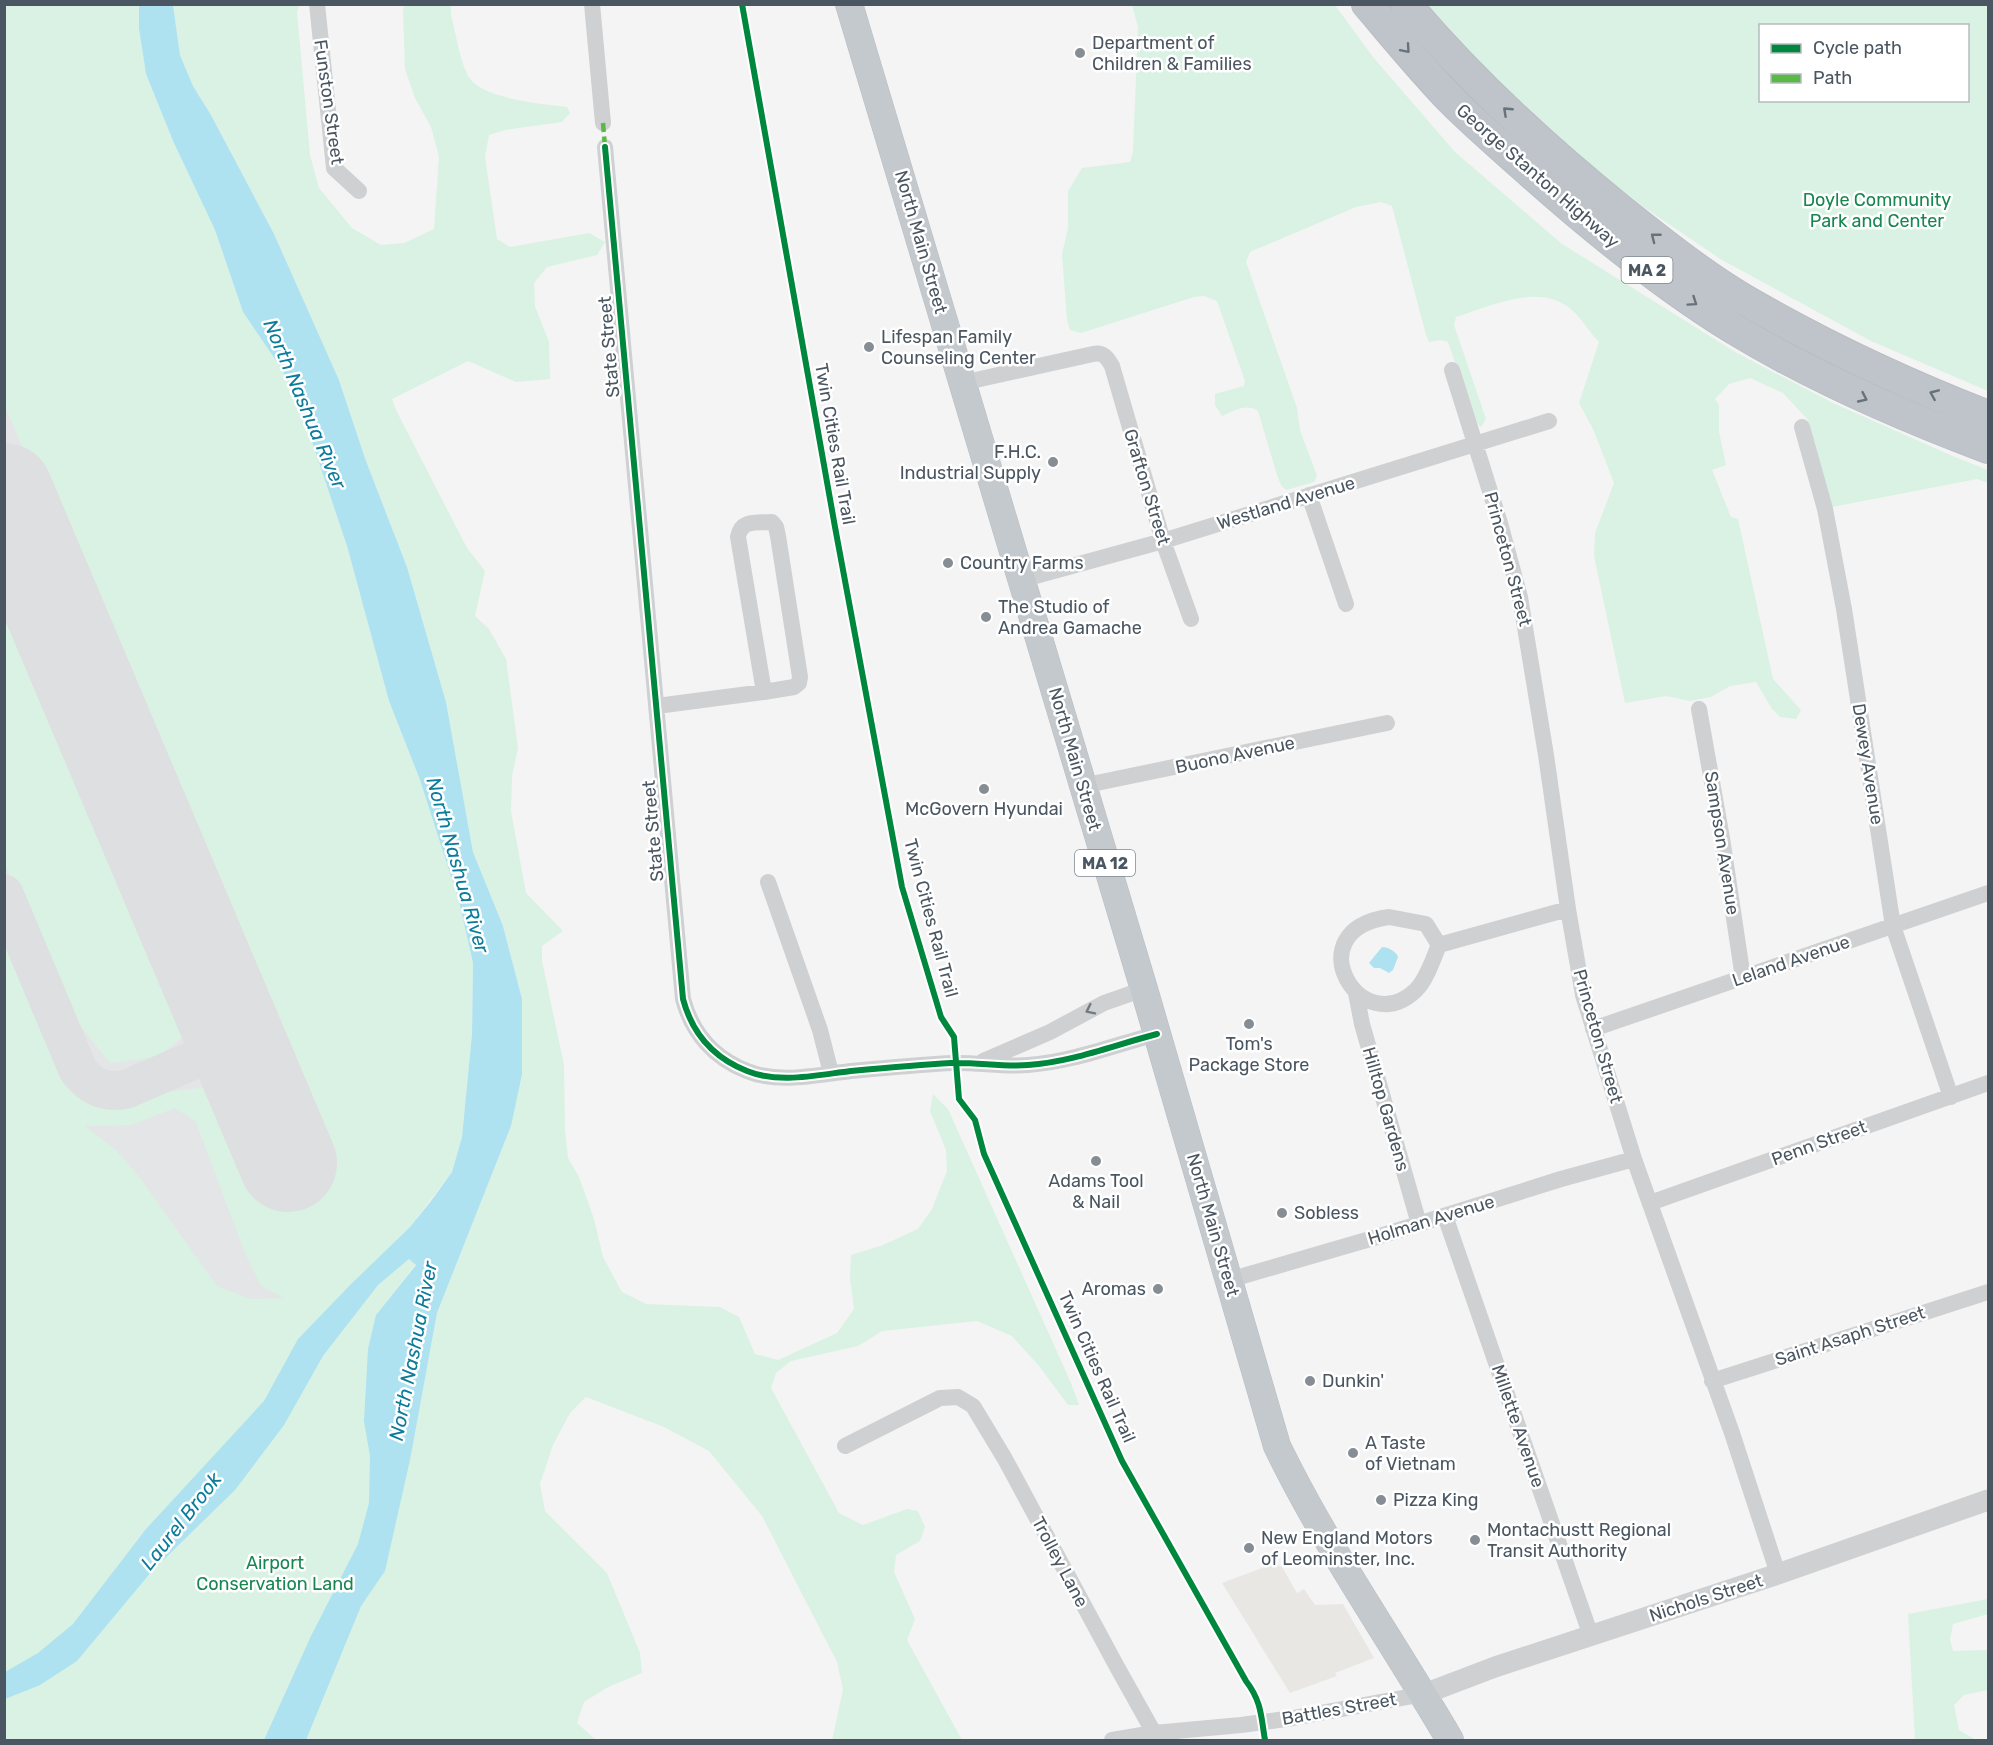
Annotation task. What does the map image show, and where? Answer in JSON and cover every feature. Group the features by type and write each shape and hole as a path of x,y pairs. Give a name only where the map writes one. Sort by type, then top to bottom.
{"highway":[{"name":"North Main Street","path":"849,4 1144,989 1278,1446 1297,1486 1330,1544 1377,1623 1424,1694"},
{"name":"George Stanton Highway","path":"1367,4 1451,100 1591,225 1652,273 1734,329 1806,369 1880,406 1989,448"},
{"name":"George Stanton Highway","path":"1406,4 1486,91 1552,154 1698,270 1742,298 1832,348 1891,376 1989,416"},
{"name":"MA 12","path":"1424,1694 1450,1740"}],"street":[{"name":"Funston Street","path":"317,4 334,168 359,191"},
{"path":"592,4 603,123"},
{"name":"State Street","path":"605,147 683,999 688,1017 699,1035 715,1052 747,1071 766,1076 794,1077 926,1065 978,1063 1028,1065 1157,1034"},
{"name":"Grafton Street","path":"962,383 1093,354 1104,355 1112,366 1162,541 1191,620"},
{"name":"Princeton Street","path":"1452,370 1500,523 1524,617 1583,995 1634,1160 1732,1433 1778,1574"},
{"name":"Westland Avenue","path":"1021,580 1162,541 1475,446 1549,421"},
{"name":"Dewey Avenue","path":"1802,427 1825,509 1844,609 1893,926 1950,1097"},
{"path":"1310,495 1346,604"},
{"path":"657,706 764,692 794,687 799,683 800,677 778,536 772,522 746,523 739,529 738,537 764,692"},
{"name":"Sampson Avenue","path":"1699,709 1722,838 1743,978"},
{"name":"Buono Avenue","path":"1082,786 1387,723"},
{"path":"768,882 820,1030 831,1073"},
{"name":"Leland Avenue","path":"1593,1029 1989,893"},
{"path":"1439,945 1568,909"},
{"path":"1389,917 1426,924 1439,945 1418,988 1408,997 1395,1002 1382,1003 1369,1000 1356,993 1347,983 1342,970 1345,943 1353,931 1364,923 1389,917"},
{"path":"978,1063 1019,1046 1104,1003 1144,989"},
{"name":"Hilltop Gardens","path":"1356,993 1362,1024 1419,1224"},
{"name":"Penn Street","path":"1650,1203 1989,1083"},
{"name":"Holman Avenue","path":"1229,1280 1561,1179 1634,1160"},
{"name":"Millette Avenue","path":"1445,1216 1591,1636"},
{"name":"Saint Asaph Street","path":"1712,1381 1989,1292"},
{"name":"Trolley Lane","path":"845,1446 940,1398 958,1397 973,1406 1005,1459 1154,1732"},
{"name":"Nichols Street","path":"1424,1694 1495,1667 1778,1574 1989,1500"},
{"name":"Battles Street","path":"1112,1740 1154,1732 1283,1720 1424,1694"}],"shaded area":[{"path":"5,5 380,848 281,1356 191,1291 5,1003"},
{"path":"1275,1563 1282,1567 1297,1593 1304,1589 1315,1605 1343,1604 1374,1658 1335,1673 1337,1676 1290,1693 1222,1583"}],"green space":[{"name":"Airport Conservation Land","path":"4,5 139,5 139,29 146,74 173,141 215,230 243,312 281,368 301,409 347,546 389,701 420,780 459,900 473,963 472,1034 462,1137 452,1172 410,1227 298,1339 301,1394 323,1356 378,1284 409,1259 416,1264 376,1315 408,1468 437,1313 511,1126 522,999 503,926 473,852 446,702 407,567 366,461 339,380 274,234 211,115 193,86 180,55 173,5 300,5 297,12 310,155 319,188 352,228 381,245 404,243 434,229 439,157 431,127 415,98 405,69 403,8 406,5 451,5 451,15 464,67 473,82 484,89 512,99 567,107 570,113 562,122 505,130 489,135 485,157 497,239 510,247 589,233 605,242 597,255 547,267 534,283 535,306 549,342 550,379 516,382 468,361 392,399 467,548 485,571 475,616 489,629 506,659 518,748 512,776 511,811 526,893 563,931 542,946 542,961 564,1065 568,1158 579,1177 594,1219 603,1257 622,1292 646,1304 720,1307 739,1317 755,1354 778,1360 837,1333 854,1309 850,1279 851,1255 883,1245 918,1229 932,1209 947,1171 946,1150 930,1111 933,1094 948,1109 1079,1405 1068,1405 1039,1366 1012,1336 977,1321 882,1331 858,1346 791,1361 776,1373 771,1388 839,1513 863,1525 907,1509 918,1511 925,1527 920,1541 896,1555 894,1572 915,1619 907,1640 962,1740 832,1740 843,1690 837,1662 762,1516 709,1451 664,1427 586,1397 570,1413 553,1445 540,1484 545,1511 607,1573 640,1653 642,1673 608,1687 584,1702 577,1723 596,1740 5,1740 5,926 68,1078 83,1095 116,1104 172,1091 220,1086 260,1178 320,1150 5,406","holes":["175,1108 196,1122 245,1253 261,1286 284,1298 250,1299 217,1286 140,1178 116,1150 85,1126 131,1125"]},
{"path":"1132,5 1335,5 1373,57 1455,152 1562,244 1737,353 1833,403 1988,470 1988,483 1977,479 1832,507 1808,420 1783,393 1750,378 1729,384 1715,399 1719,405 1719,432 1726,465 1712,470 1731,517 1738,519 1773,679 1801,710 1796,719 1780,717 1772,709 1756,682 1730,686 1711,697 1690,701 1666,696 1625,703 1594,556 1595,533 1614,483 1593,429 1579,403 1599,342 1575,313 1562,303 1548,298 1517,298 1456,317 1454,325 1486,419 1481,427 1474,420 1448,342 1440,340 1429,342 1426,335 1392,206 1381,202 1356,207 1250,252 1246,262 1297,408 1300,430 1317,476 1314,482 1286,490 1277,475 1258,411 1244,408 1222,416 1215,405 1215,394 1244,386 1245,381 1217,301 1204,296 1194,297 1081,333 1070,330 1067,320 1062,254 1068,228 1068,191 1082,168 1130,162 1133,152 1138,27"},
{"name":"Doyle Community Park and Center","path":"1427,5 1988,5 1988,391 1871,341 1722,260 1642,206 1590,166 1520,104"},
{"path":"5,577 195,1027 158,1057 110,1063 78,1023 5,864"},
{"path":"1988,1599 1988,1614 1953,1624 1950,1640 1953,1651 1988,1650 1988,1690 1964,1695 1954,1705 1959,1730 1976,1740 1915,1740 1908,1614"}],"water":[{"path":"139,5 173,5 180,55 193,86 211,115 274,234 339,380 366,461 407,567 446,702 473,852 503,926 522,999 522,1074 511,1126 437,1313 410,1460 385,1571 361,1606 306,1740 264,1740 311,1636 358,1544 369,1503 370,1456 364,1421 368,1349 376,1315 416,1265 409,1259 378,1285 323,1356 284,1425 235,1490 152,1571 77,1661 40,1685 5,1699 5,1672 38,1653 73,1624 146,1529 264,1401 298,1339 410,1227 452,1172 462,1137 472,1034 473,963 459,901 420,780 389,701 347,546 301,409 281,368 243,312 215,230 173,141 146,74 139,29"},
{"path":"1382,947 1392,950 1398,957 1393,970 1389,973 1380,968 1374,968 1369,963"}],"taxiway":[{"path":"4,894 78,1070 93,1085 112,1091 127,1089 237,1041"}],"runway":[{"path":"4,492 288,1163"}],"marked path":[{"path":"603,123 605,147"}],"cycle path":[{"name":"Twin Cities Rail Trail","path":"742,4 902,887 941,1017 954,1037 959,1099 975,1120 984,1154 1122,1461 1255,1696 1265,1740"},
{"path":"605,147 683,999 692,1023 706,1043 735,1066 759,1075 785,1078 951,1063 1019,1065 1044,1063 1077,1057 1157,1034"}],"place":[{"name":"Department of Children & Families","path":"1080,53"},
{"name":"Lifespan Family Counseling Center","path":"869,347"},
{"name":"F.H.C. Industrial Supply","path":"1053,462"},
{"name":"Country Farms","path":"948,563"},
{"name":"The Studio of Andrea Gamache","path":"986,617"},
{"name":"McGovern Hyundai","path":"984,789"},
{"name":"Tom's Package Store","path":"1249,1024"},
{"name":"Adams Tool & Nail","path":"1096,1161"},
{"name":"Sobless","path":"1282,1213"},
{"name":"Aromas","path":"1158,1289"},
{"name":"Dunkin'","path":"1310,1381"},
{"name":"A Taste of Vietnam","path":"1353,1453"},
{"name":"Pizza King","path":"1381,1500"},
{"name":"Montachustt Regional Transit Authority","path":"1475,1540"},
{"name":"New England Motors of Leominster, Inc.","path":"1249,1548"}],"water label":[{"name":"North Nashua River","path":"305,404"},
{"name":"North Nashua River","path":"458,865"},
{"name":"North Nashua River","path":"413,1351"},
{"name":"Laurel Brook","path":"181,1521"}]}
